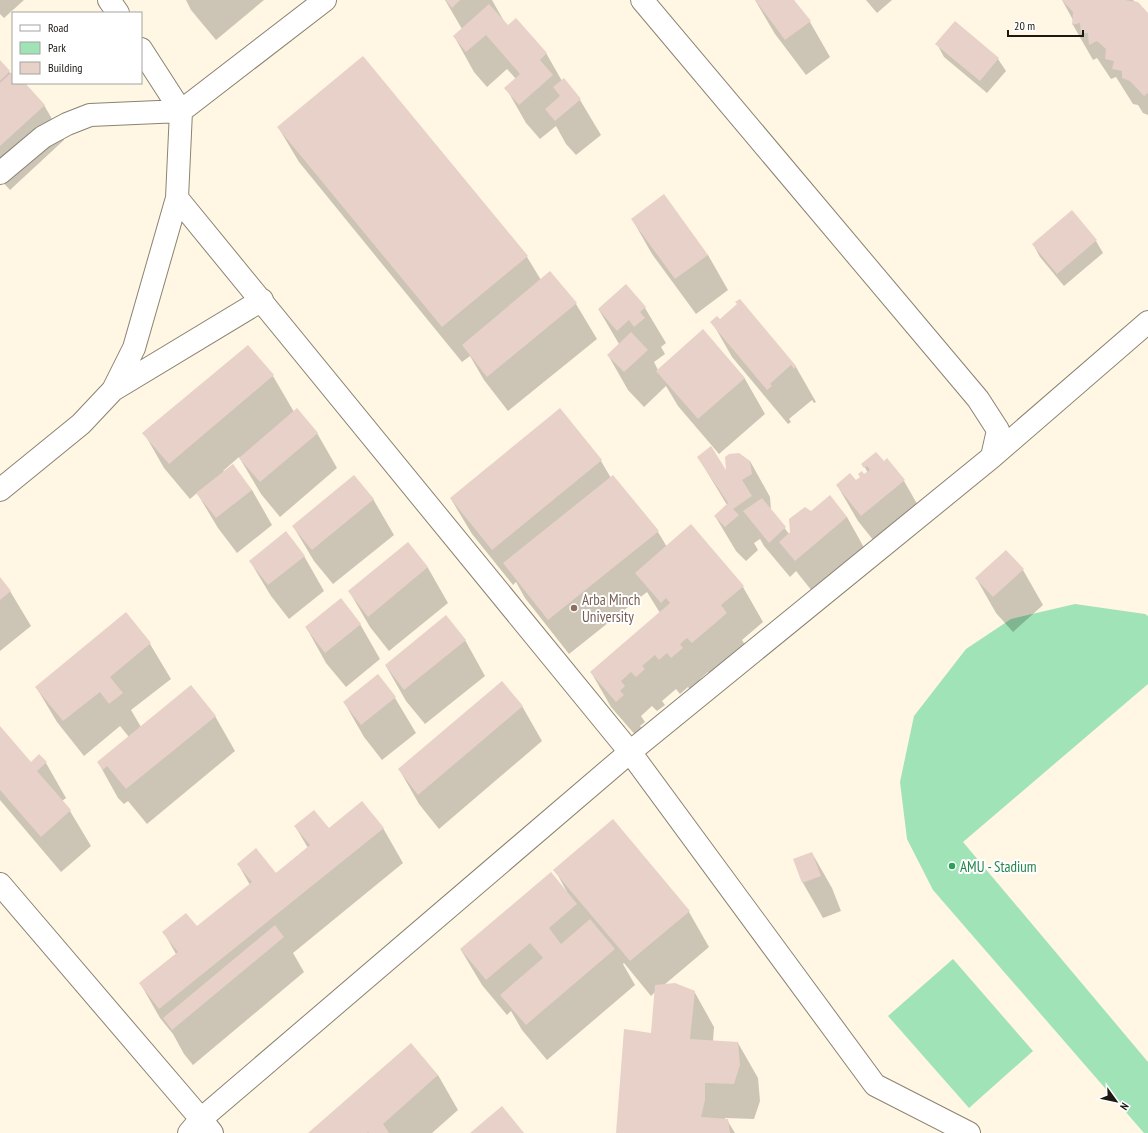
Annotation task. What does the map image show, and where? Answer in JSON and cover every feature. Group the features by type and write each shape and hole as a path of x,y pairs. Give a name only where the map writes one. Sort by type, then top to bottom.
{"lane":[{"path":"109,0 117,12"},
{"path":"0,173 44,136 67,124 90,115 181,112 325,0"},
{"path":"642,0 978,399 998,430 992,457"},
{"path":"113,390 134,348 177,198 181,112 142,52"},
{"path":"177,198 262,300 630,752 875,1084 969,1133"},
{"path":"0,490 81,424 113,390 262,300"},
{"path":"0,884 201,1128 630,752 992,457 1148,322"}],"green space":[{"name":"AMU - Stadium","path":"1075,604 1145,614 1148,616 1148,684 963,842 1148,1062 1148,1133 1144,1133 933,890 907,839 900,782 914,716 966,649 1011,619"},
{"path":"953,959 1033,1051 969,1108 888,1016"}],"building":[{"path":"445,0 460,0 452,8"},
{"path":"755,0 794,0 811,21 785,40"},
{"path":"1062,0 1125,0 1138,2 1148,13 1148,93 1144,96 1130,81 1122,78 1122,71 1112,69 1114,61 1105,59 1106,49 1097,41 1089,45 1088,33 1081,33 1080,23 1072,25 1073,12"},
{"path":"489,4 508,25 516,18 547,53 540,60 553,75 519,105 504,88 520,74 486,35 466,52 453,36"},
{"path":"955,21 999,58 980,81 935,44"},
{"path":"363,56 528,256 442,327 277,127"},
{"path":"0,60 10,71 0,81"},
{"path":"12,72 12,84 26,84 45,105 0,146 0,83"},
{"path":"564,78 581,99 555,121 545,109 560,96 553,87"},
{"path":"664,194 708,255 675,279 631,219"},
{"path":"1072,210 1097,240 1057,274 1032,244"},
{"path":"550,271 577,303 487,377 462,345"},
{"path":"626,284 646,307 640,312 645,318 634,327 629,320 617,331 598,309"},
{"path":"740,299 796,366 794,369 791,365 770,384 772,386 767,390 710,322 717,316 720,319 737,304 735,302"},
{"path":"703,329 745,378 698,419 656,371"},
{"path":"631,332 648,350 624,372 607,355"},
{"path":"248,345 274,375 169,464 142,433"},
{"path":"297,408 318,433 260,482 239,458"},
{"path":"560,408 602,460 492,550 450,498"},
{"path":"711,446 726,470 725,457 729,454 739,453 750,461 752,474 742,480 752,496 733,509 739,515 725,527 714,516 728,503 697,457"},
{"path":"876,452 884,461 887,458 905,480 861,516 836,485 850,473 856,480 860,477 858,474 862,471 864,474 870,470 867,466 864,468 861,464"},
{"path":"233,464 252,490 216,518 196,493"},
{"path":"354,475 374,499 312,550 292,526"},
{"path":"613,475 659,531 548,620 503,563"},
{"path":"830,495 847,517 795,561 779,542 790,532 789,519 805,507 811,511"},
{"path":"762,498 786,527 769,543 743,511"},
{"path":"691,524 744,586 721,605 727,613 692,643 687,638 680,644 683,648 671,658 667,653 659,660 655,655 642,666 645,669 636,677 631,672 621,681 625,686 620,691 624,695 616,702 590,672 670,603 666,598 661,603 635,573"},
{"path":"286,531 305,556 268,585 249,561"},
{"path":"408,542 428,567 368,617 348,591"},
{"path":"1006,550 1024,569 993,597 975,578"},
{"path":"0,577 11,591 0,600"},
{"path":"341,598 361,624 325,653 305,627"},
{"path":"126,612 151,643 110,677 123,693 109,704 100,692 63,721 35,687"},
{"path":"446,615 466,640 404,690 385,665"},
{"path":"378,674 396,697 361,725 343,702"},
{"path":"502,681 523,706 418,795 398,769"},
{"path":"191,685 216,716 126,789 107,766 103,770 97,762"},
{"path":"0,726 31,762 39,754 47,762 37,771 71,810 41,837 0,790"},
{"path":"362,801 384,828 159,1009 139,983 178,952 162,932 186,913 197,926 252,882 237,864 256,848 276,873 310,845 294,826 314,810 329,828"},
{"path":"613,819 690,911 630,961 553,870"},
{"path":"812,852 821,876 802,883 793,859"},
{"path":"551,872 577,904 549,928 561,944 590,919 615,949 526,1025 500,995 543,958 530,943 486,980 460,949"},
{"path":"275,925 284,937 172,1030 163,1018"},
{"path":"675,983 695,991 690,1039 738,1042 740,1065 734,1084 705,1083 705,1100 701,1117 728,1119 730,1133 616,1133 624,1029 651,1033 655,985"},
{"path":"411,1043 438,1075 383,1124 389,1133 308,1133"},
{"path":"502,1106 524,1133 470,1133"}],"place":[{"name":"Arba Minch University","path":"574,608"},
{"name":"AMU - Stadium","path":"952,866"}]}
